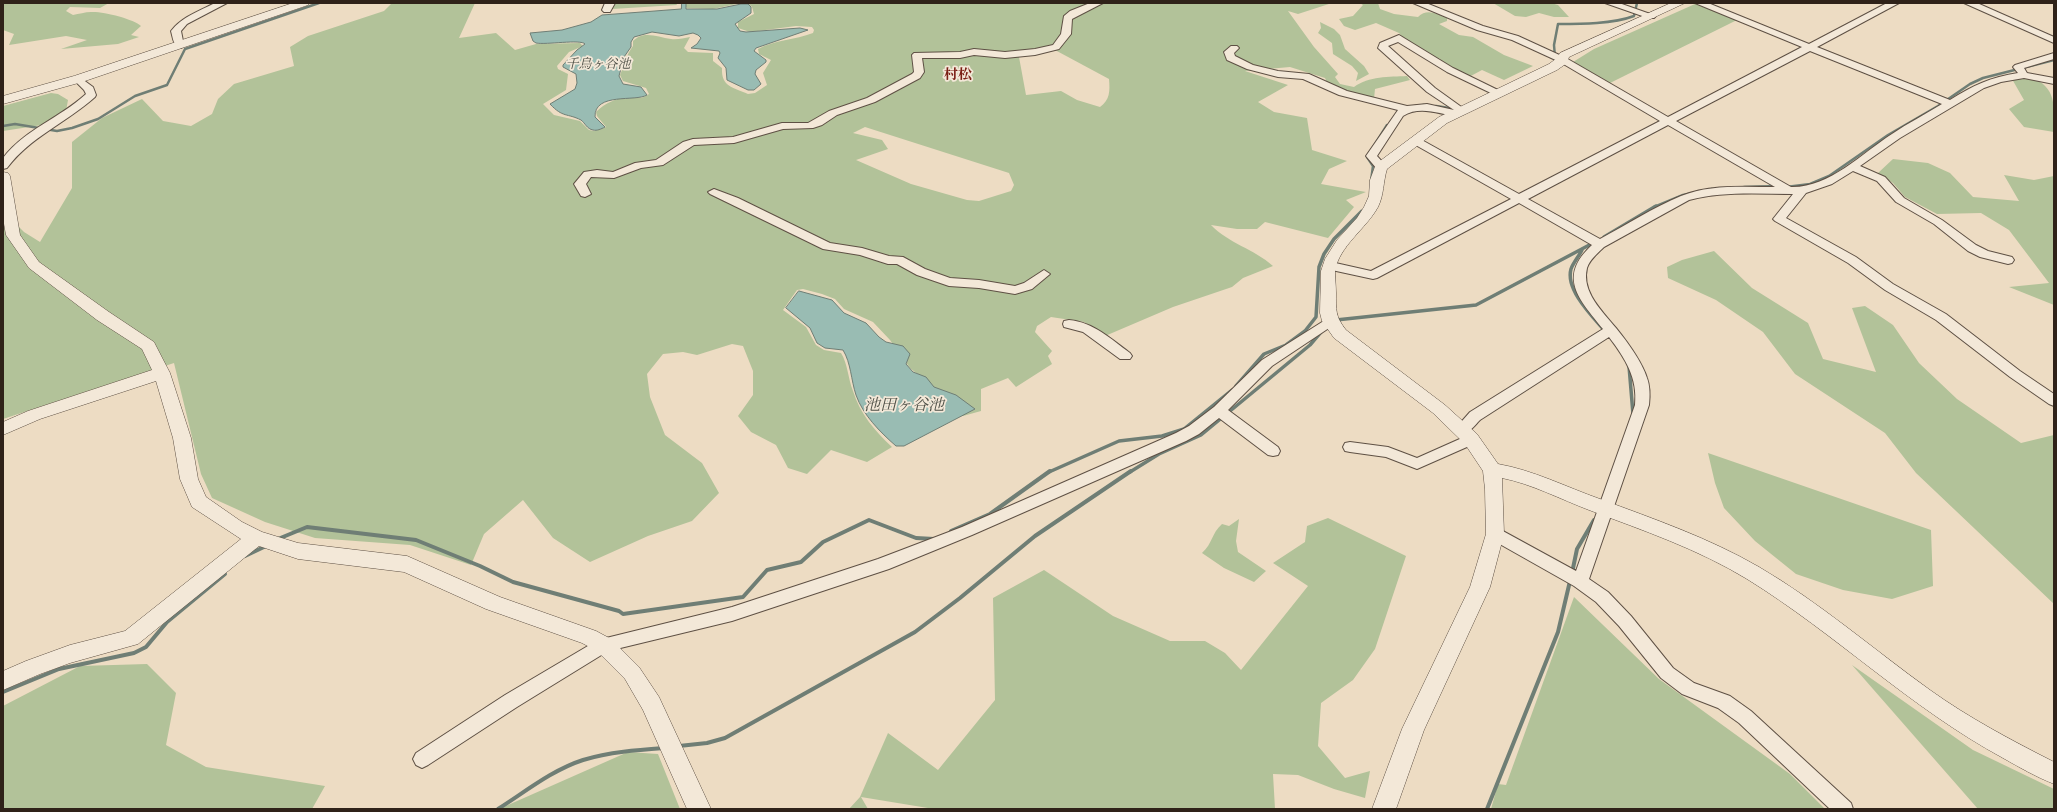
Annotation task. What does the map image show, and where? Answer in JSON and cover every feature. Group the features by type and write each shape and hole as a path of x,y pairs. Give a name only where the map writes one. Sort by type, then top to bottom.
{"street":[{"path":"181,45 178,42 176,31 184,22 222,3"},
{"path":"3,100 78,79 304,3"},
{"path":"584,194 580,184 588,174 597,173 614,175 639,165 659,163 687,144 693,142 734,140 782,126 801,127 815,124 833,113 870,100 916,76 919,72 917,55 960,55 974,52 1005,55 1035,52 1056,47 1066,34 1067,18 1073,13 1098,3"},
{"path":"1418,3 1480,28 1515,38 1563,60 1788,191"},
{"path":"1610,3 1651,16"},
{"path":"1384,809 1413,729 1480,587 1496,534 1492,470 1466,434 1439,409 1346,339 1330,321 1327,296 1328,270 1331,266 1332,259 1344,240 1362,221 1371,207 1376,196 1377,180 1381,167 1431,128 1459,112 1540,74 1563,60 1564,55 1680,3"},
{"path":"1700,3 1951,104"},
{"path":"1331,266 1373,275 1894,3"},
{"path":"1969,3 2054,40"},
{"path":"1459,112 1431,90 1383,48 1383,45 1399,38 1450,70 1499,93"},
{"path":"1234,48 1229,52 1230,58 1250,67 1278,74 1305,76 1343,93 1405,109 1422,106 1459,112"},
{"path":"2024,75 2018,68 2054,56"},
{"path":"1580,581 1607,509 1642,405 1643,395 1641,378 1627,354 1582,294 1579,282 1579,272 1583,260 1600,244 1685,198 1703,193 1735,190 1802,191 1828,182 1896,136 1980,86 2010,76 2024,75 2050,80 2054,91"},
{"path":"3,166 12,152 24,142 76,108 91,95 89,89 78,79"},
{"path":"1381,167 1371,156 1399,114 1405,109"},
{"path":"1416,141 1600,244"},
{"path":"1852,167 1881,179 1900,200 1938,222 1972,248 1984,254 2008,260"},
{"path":"3,176 13,235 34,265 103,316 148,346 158,362 182,438 189,479 198,502 235,527 256,538 298,550 407,564 494,603 589,637 604,645 632,673 651,704 699,809"},
{"path":"1802,191 1779,219 1852,260 1889,287 1941,317 2015,374 2054,401"},
{"path":"714,192 734,200 827,246 862,252 888,260 899,260 920,272 949,282 979,284 1015,290 1028,286 1044,274"},
{"path":"422,759 511,701 604,645 732,614 884,564 968,531 1181,437 1194,430 1219,412 1267,363 1330,321"},
{"path":"1069,324 1079,325 1088,329 1125,356"},
{"path":"1350,447 1388,452 1417,464 1466,434 1475,416 1610,330"},
{"path":"3,428 34,415 161,374"},
{"path":"1219,412 1273,450"},
{"path":"1492,470 1505,472 1683,538 1752,573 1787,596 1924,698 1976,732 2054,773"},
{"path":"1496,534 1580,581 1602,597 1625,621 1667,673 1688,689 1724,702 1745,717 1844,809"},
{"path":"3,681 33,667 70,654 131,638 157,619 256,538"}],"green space":[{"path":"3,3 109,3 100,8 70,7 66,11 73,15 86,12 96,12 125,18 141,26 131,35 139,37 118,44 61,49 87,40 66,36 9,45 14,34 3,30"},
{"path":"392,3 475,3 459,38 496,33 515,50 536,44 580,43 583,46 569,52 557,66 558,69 568,74 566,90 543,104 554,115 580,121 589,130 594,131 606,127 597,116 596,112 603,106 621,98 640,98 649,94 646,88 623,81 620,75 627,56 633,46 633,41 642,36 651,35 673,39 690,37 684,48 688,52 713,53 713,61 722,68 722,74 729,86 748,94 755,93 767,85 763,73 771,60 759,54 758,49 764,46 813,33 814,30 812,27 796,26 750,32 738,28 738,22 754,14 752,7 747,3 1332,3 1298,14 1288,11 1314,47 1338,74 1335,77 1340,84 1354,87 1360,83 1373,79 1407,76 1410,80 1375,89 1374,99 1328,85 1325,78 1290,67 1245,71 1288,85 1258,102 1274,112 1307,118 1312,150 1347,161 1329,169 1321,184 1366,192 1346,200 1354,207 1328,238 1265,222 1257,229 1237,229 1211,225 1225,237 1258,255 1273,266 1243,278 1232,287 1173,307 1105,336 1084,322 1051,317 1037,326 1035,332 1052,351 1048,356 1052,364 1016,387 1008,378 981,389 981,411 963,416 950,396 933,387 910,368 890,340 873,322 844,309 835,299 803,289 797,290 783,310 806,327 816,345 824,350 841,353 845,362 851,386 864,415 892,447 867,462 831,450 807,474 788,468 776,445 751,432 738,416 753,395 753,371 743,346 732,344 697,355 683,352 663,354 647,374 650,397 665,435 702,463 719,493 692,521 648,536 590,562 553,538 523,500 484,534 471,565 410,545 315,538 265,522 212,498 201,474 174,363 3,419 3,211 24,232 40,242 72,188 72,142 102,118 142,99 163,121 191,126 212,114 218,99 234,84 294,66 290,47 308,36 384,11","holes":["1055,50 1109,79 1109,95 1100,107 1077,100 1061,91 1026,95 1019,57","865,127 1009,173 1014,185 1011,191 979,201 967,200 911,184 856,160 888,149 882,140 853,133"]},
{"path":"612,3 676,3 677,5 612,9 610,8"},
{"path":"682,3 741,3 713,9 687,8"},
{"path":"1360,3 1378,3 1380,9 1394,14 1418,17 1421,14 1428,12 1440,15 1447,18 1447,21 1439,24 1459,35 1473,37 1504,55 1533,66 1504,80 1482,70 1467,78 1445,66 1439,58 1439,63 1405,41 1399,33 1376,23 1355,30 1344,26 1339,19 1353,16 1363,5"},
{"path":"1493,3 1551,3 1558,5 1569,17 1554,17 1539,13 1526,17 1515,16"},
{"path":"1695,4 1737,20 1610,83 1573,62 1594,49"},
{"path":"1320,22 1334,29 1340,35 1345,49 1364,66 1369,74 1356,81 1358,73 1352,66 1333,54 1332,43 1318,33 1321,28"},
{"path":"2031,77 2046,86 2050,92 2054,106 2054,132 2024,127 2009,109 2024,100 2012,79"},
{"path":"51,93 58,94 68,100 66,111 42,125 3,131 3,106"},
{"path":"1893,159 1928,163 1950,173 1973,197 2019,201 2004,175 2034,180 2054,176 2054,305 2009,287 2049,283 2009,230 1981,213 1937,214 1905,197 1893,183 1878,173"},
{"path":"1714,251 1752,288 1808,323 1823,359 1876,372 1852,308 1865,306 1893,325 1919,363 1957,399 2021,443 2054,435 2054,604 1916,473 1885,433 1795,374 1763,332 1716,300 1668,278 1667,267 1682,260"},
{"path":"1708,453 1931,530 1933,586 1892,599 1843,590 1796,574 1755,541 1724,508 1715,483"},
{"path":"1328,518 1406,556 1375,649 1353,680 1321,703 1318,746 1345,778 1370,771 1365,798 1334,789 1298,775 1273,774 1275,809 934,809 861,797 868,809 849,809 860,797 888,733 938,770 995,700 993,598 1044,570 1113,616 1170,641 1205,641 1225,653 1241,670 1308,586 1273,563 1305,542 1307,526"},
{"path":"1239,519 1236,541 1238,552 1266,571 1254,582 1224,568 1202,553 1222,524 1229,526"},
{"path":"1574,597 1659,679 1790,774 1825,809 1491,809 1498,784 1506,785"},
{"path":"147,664 176,693 166,745 206,767 325,786 312,809 3,809 3,706 80,666"},
{"path":"1852,665 1973,750 2054,789 2054,809 1978,809"},
{"path":"628,752 658,754 680,809 499,809"}],"water":[{"name":"千鳥ヶ谷池","path":"682,3 686,3 686,9 717,9 748,4 751,7 751,13 735,24 740,31 746,32 800,28 808,30 756,48 754,51 766,60 766,62 756,70 755,74 761,84 754,90 748,90 727,80 726,68 718,58 720,53 719,51 691,48 697,44 701,38 698,35 693,33 679,36 652,32 634,37 631,42 631,47 624,57 619,76 623,84 641,87 647,95 642,97 616,99 601,104 596,109 595,117 605,127 598,130 591,129 581,120 558,111 550,104 575,89 577,83 576,74 563,67 563,65 585,44 577,42 536,43 533,41 530,33 562,30 591,22 602,15 681,9"},
{"name":"池田ヶ谷池","path":"799,291 832,300 844,313 866,323 886,342 903,346 910,354 906,364 913,372 926,377 934,387 956,395 975,409 904,446 896,446 878,429 859,402 848,360 843,350 825,348 817,343 810,328 786,308"}],"waterway":[{"path":"3,126 15,124 57,131 72,128 98,119 135,96 167,85 185,49 319,3"},
{"path":"1555,57 1554,45 1558,24 1597,23 1626,19 1634,16 1637,3"},
{"path":"1786,187 1810,184 1829,176 1888,135 1938,106 1970,84 1983,78 2054,60"},
{"path":"1407,107 1424,105"},
{"path":"1436,106 1456,109"},
{"path":"1371,181 1373,166 1367,157 1387,125"},
{"path":"1744,187 1778,186"},
{"path":"1655,207 1683,195 1712,189"},
{"path":"1604,237 1655,207"},
{"path":"1236,386 1264,354 1286,345 1305,331 1316,317 1319,267 1324,254 1334,239 1362,211"},
{"path":"1336,320 1476,305 1595,242"},
{"path":"1582,250 1571,269 1570,277 1572,286 1581,303 1605,331"},
{"path":"1130,472 1159,454 1201,435 1310,345 1321,332"},
{"path":"1629,366 1633,414"},
{"path":"1049,472 1119,441 1162,436 1184,429 1232,390"},
{"path":"951,531 990,514 1050,471"},
{"path":"679,746 707,743 725,738 915,632 960,598 1035,536 1131,471"},
{"path":"278,539 307,527 416,540 480,566 513,582 619,611 623,614 743,597 767,570 801,562 823,542 869,520 916,538 934,539"},
{"path":"1572,573 1577,549 1594,520"},
{"path":"245,556 266,546"},
{"path":"3,692 59,669 134,653 146,647 167,622 225,574"},
{"path":"1487,809 1558,632 1570,581"},
{"path":"498,809 550,775 572,764 593,757 614,753 665,748"}],"district":[{"name":"村松","path":"958,76"}]}
